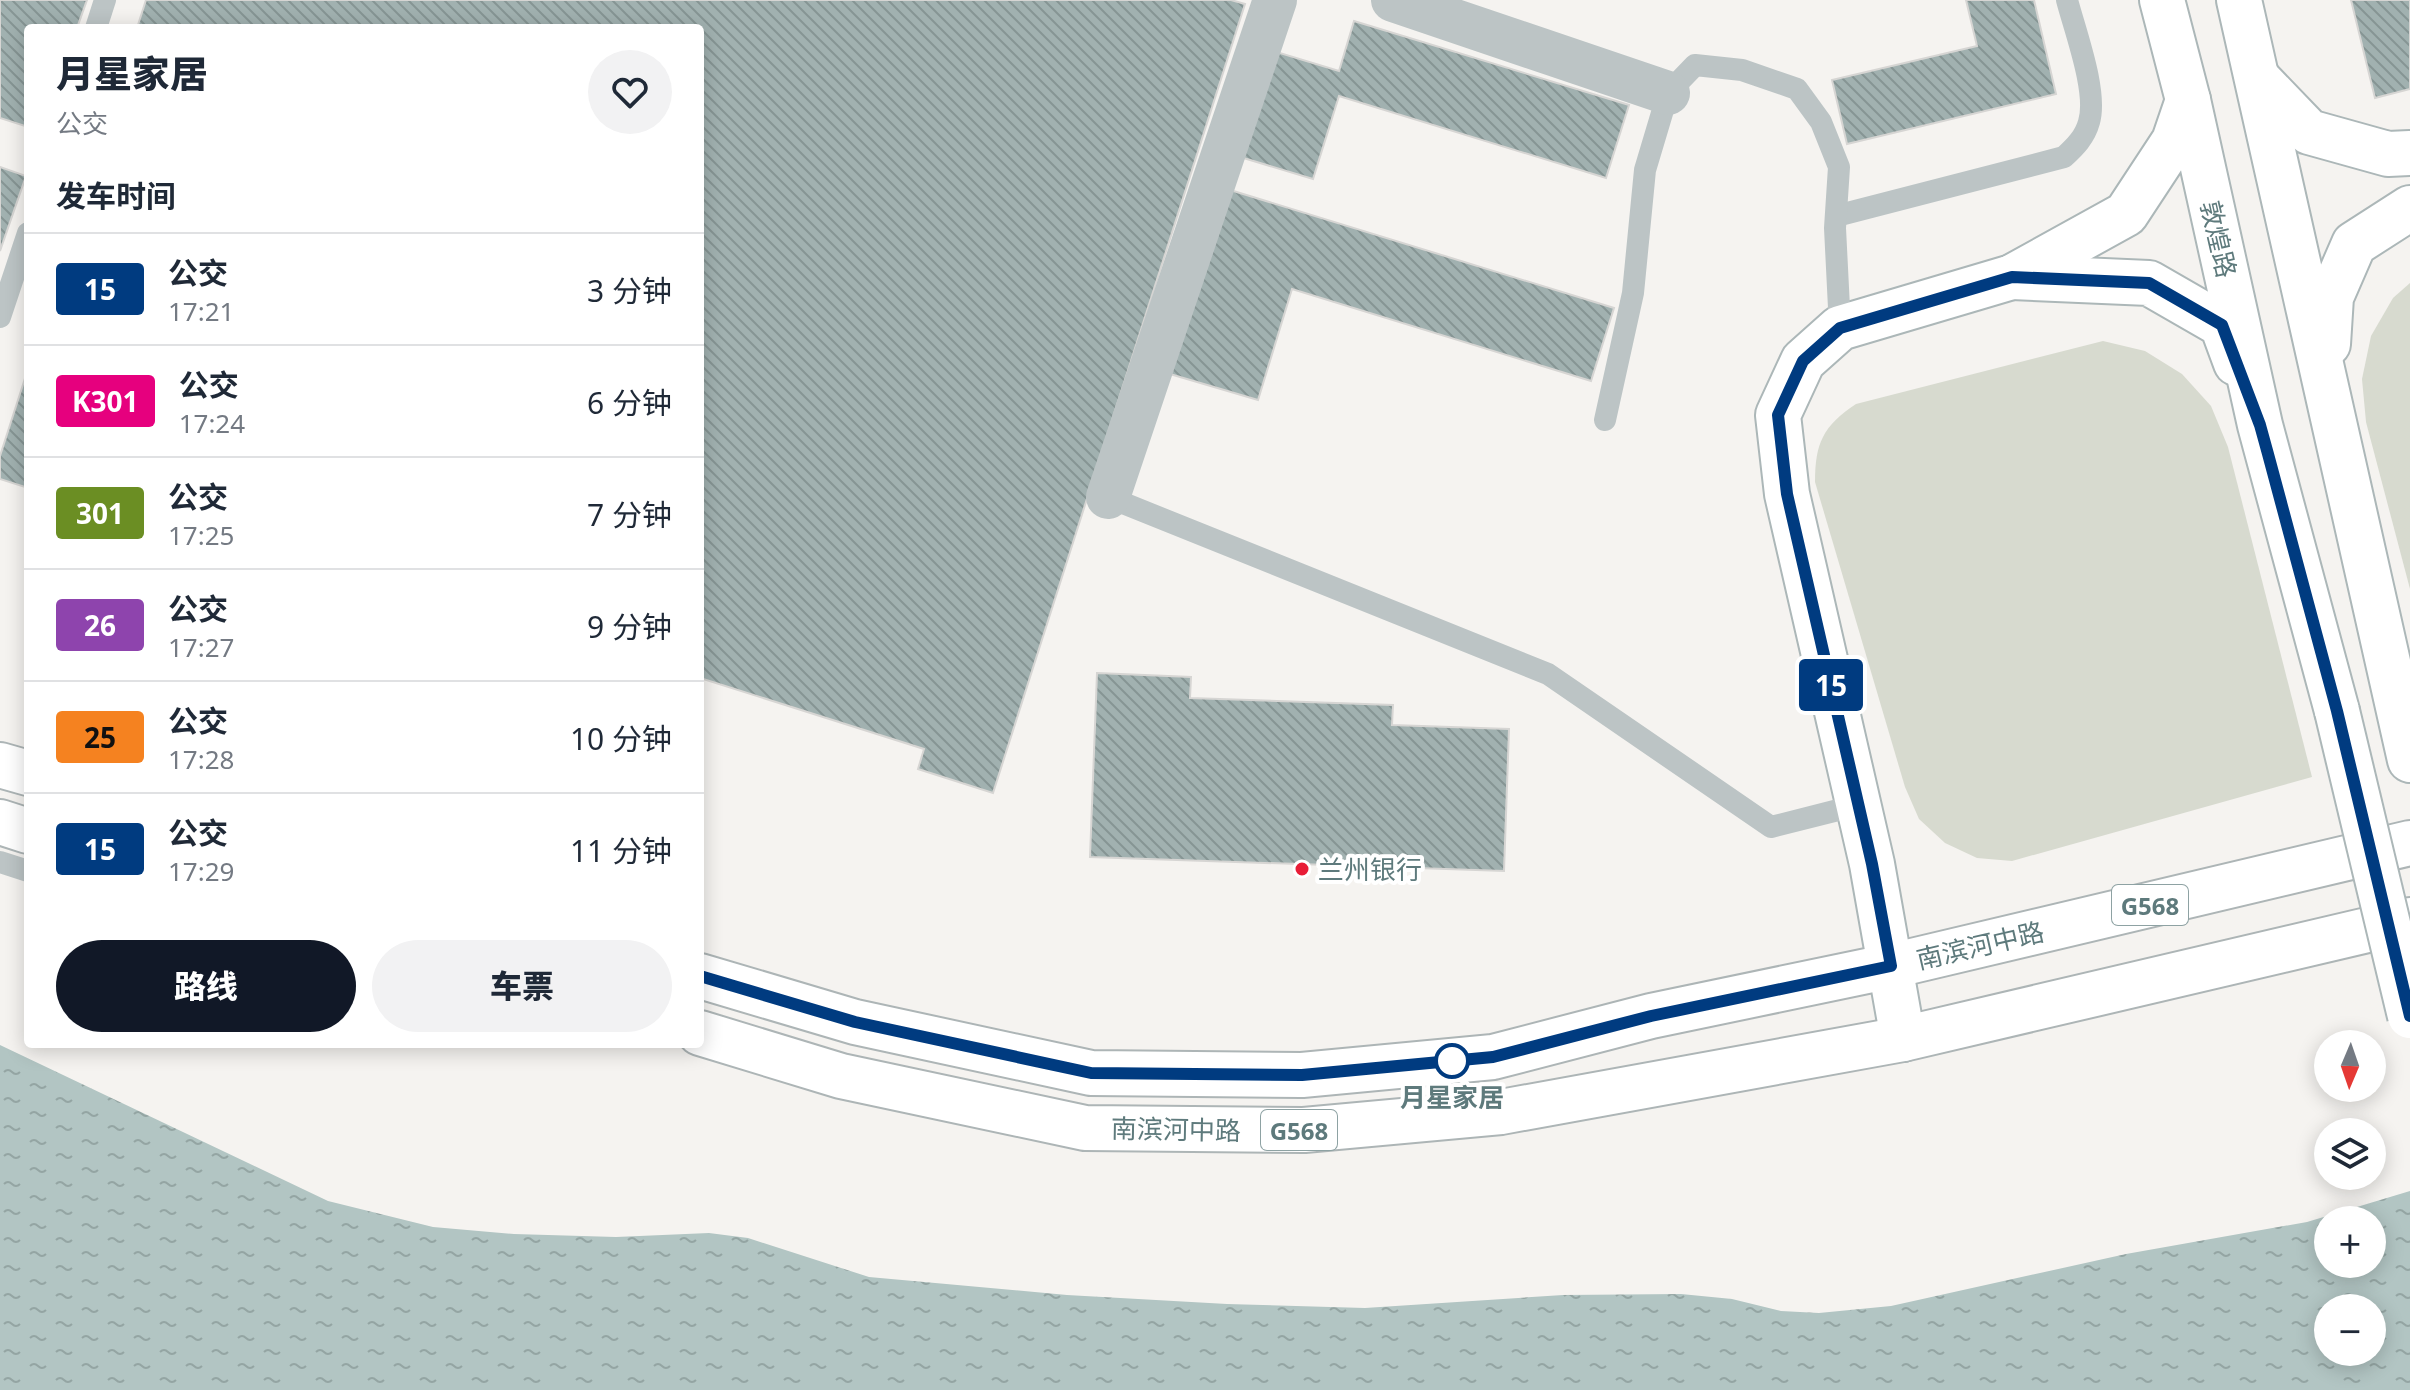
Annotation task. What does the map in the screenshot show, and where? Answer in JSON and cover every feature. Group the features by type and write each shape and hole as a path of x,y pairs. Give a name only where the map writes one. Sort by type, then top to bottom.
{"main road":[{"name":"敦煌路","path":"2162,0 2188,100 2260,425 2337,711 2410,1016"},
{"path":"2239,0 2410,760"},
{"path":"2258,79 2309,132 2388,154 2410,153"},
{"path":"1903,1039 1858,805 1787,494 1778,415 1803,361 1840,328 2012,277 2126,214 2174,141 2188,100"},
{"path":"2325,379 2331,297 2354,244 2410,208"},
{"path":"2012,277 2149,283 2222,325 2260,425"},
{"path":"0,765 24,772"},
{"path":"0,822 24,830"},
{"name":"南滨河中路","path":"704,977 855,1022 1091,1073 1302,1075 1493,1057 1651,1016 1891,966 2410,843"},
{"name":"南滨河中路","path":"704,1034 841,1076 1085,1128 1304,1130 1501,1112 1903,1039 2410,920"}],"street":[{"path":"1108,497 1275,0"},
{"path":"1393,0 1668,93"}],"lane":[{"path":"97,24 105,0"},
{"path":"1836,216 2064,157 2079,144 2090,122 2091,92 2067,0"},
{"path":"1605,420 1633,293 1645,170 1668,93 1695,65 1742,70 1797,89 1821,122 1839,167 1836,216 1840,328"},
{"path":"0,317 24,245"},
{"path":"1108,497 1548,674 1771,827 1858,805"},
{"path":"0,862 24,870"}],"shaded area":[{"path":"2410,283 2410,589 2366,422 2362,379 2371,336 2393,298"},
{"path":"2103,341 2145,351 2182,374 2211,406 2228,447 2312,777 2012,861 1977,858 1945,843 1919,819 1905,787 1815,482 1819,446 1836,420 1856,404"}],"water":[{"path":"0,1045 328,1201 433,1227 514,1234 616,1237 709,1233 748,1238 869,1277 1067,1295 1365,1308 1563,1295 1681,1294 1732,1299 1781,1311 1819,1313 1891,1306 2126,1254 2314,1220 2314,1278 2386,1278 2386,1206 2360,1206 2410,1191 2410,1390 0,1390"}],"building":[{"path":"0,0 87,0 78,24 24,24 24,126 0,118"},
{"path":"146,0 1231,0 1245,4 993,793 918,769 924,749 704,679 704,24 138,24"},
{"path":"1966,0 2034,0 2056,94 1847,144 1832,80 1977,46"},
{"path":"2351,0 2410,0 2410,89 2375,98"},
{"path":"1354,21 1629,105 1606,178 1339,96 1313,179 1237,156 1270,50 1339,71"},
{"path":"0,167 24,175 24,182 0,251"},
{"path":"1227,189 1614,308 1591,381 1292,289 1258,400 1170,374"},
{"path":"24,381 24,487 0,479 0,456"},
{"path":"1097,673 1191,677 1190,698 1393,705 1392,725 1509,729 1504,871 1090,857"}],"bus line":[{"name":"15","path":"704,977 855,1022 1091,1073 1302,1075 1493,1057 1651,1016 1891,966 1872,864 1787,494 1778,415 1803,361 1840,328 2012,277 2149,283 2222,325 2268,454 2337,711 2410,1016"}],"place":[{"name":"兰州银行","path":"1302,869"},
{"name":"月星家居","path":"1452,1061"}]}
